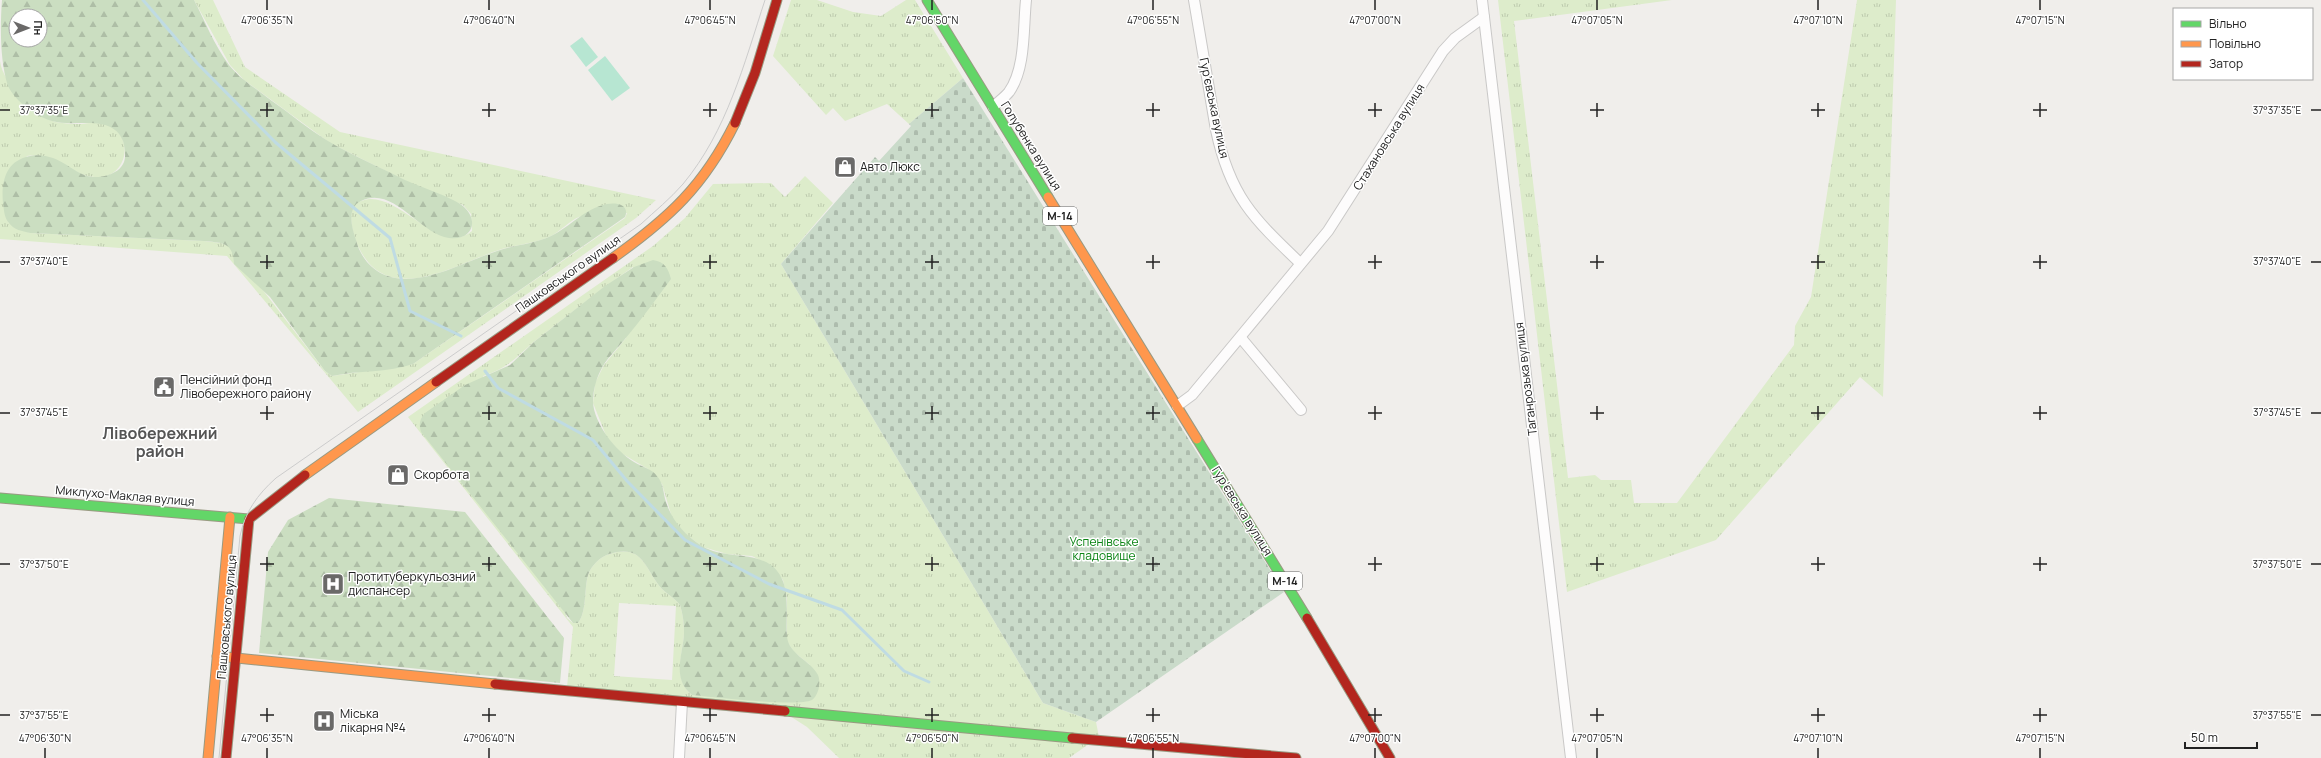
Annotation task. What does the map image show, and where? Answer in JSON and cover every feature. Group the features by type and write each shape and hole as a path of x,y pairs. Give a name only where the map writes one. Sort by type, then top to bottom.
{"main road":[{"name":"Пашковського вулиця","path":"226,758 249,519 280,493 652,230 675,208 706,174 732,132 749,93 777,0"},
{"name":"Голубенка вулиця","path":"926,0 1177,406"},
{"name":"Гур’євська вулиця","path":"1177,406 1390,758"},
{"name":"Пашковського вулиця","path":"208,758 230,517 280,493"},
{"name":"Миклухо-Маклая вулиця","path":"0,498 249,519"},
{"path":"217,656 682,702 1296,758"}],"street":[{"path":"992,107 1008,93 1015,81 1020,64 1026,0"},
{"name":"Гур’євська вулиця","path":"1194,0 1220,148 1235,187 1244,205 1258,223 1300,263"},
{"name":"Таганрозька вулиця","path":"1482,0 1571,758"},
{"name":"Стахановська вулиця","path":"1300,263 1328,230 1342,210 1443,51 1460,34 1484,17"},
{"path":"1177,406 1192,395 1241,338 1300,263"},
{"path":"1241,338 1301,410"},
{"path":"679,758 682,702"}],"green space":[{"path":"2,0 194,0 214,41 229,65 249,84 328,141 347,152 405,180 453,200 464,207 469,213 472,219 472,224 468,233 463,237 449,238 438,235 406,212 384,199 373,198 356,204 353,208 351,219 359,249 368,263 381,273 388,276 406,279 430,276 497,251 544,239 558,232 592,209 607,204 622,205 626,210 625,217 413,364 394,369 332,376 325,371 270,297 234,264 232,251 222,243 30,233 18,230 7,221 3,203 4,181 9,169 19,160 33,155 47,156 60,161 85,175 99,177 111,174 119,169 124,162 125,152 123,141 118,132 110,127 102,124 61,123 52,121 39,116 21,103 11,92 5,76 1,33"},
{"path":"194,0 213,0 245,67 340,132 656,200 636,218 358,412 227,256 0,239 0,61 3,71 10,82 32,109 39,114 52,121 60,123 98,123 108,125 116,130 122,137 124,145 122,162 117,169 110,174 101,177 91,177 82,174 49,158 27,156 3,198 8,222 30,233 204,241 221,243 229,246 325,371 332,376 413,364 625,218 627,213 596,214 579,217 555,234 544,239 496,251 441,272 422,277 403,279 386,275 371,266 357,244 352,228 351,216 353,207 356,204 369,199 382,201 396,207 435,232 448,237 460,237 472,231 471,214 463,205 424,190 330,143 244,80 230,65"},
{"path":"791,0 817,0 853,12 881,16 906,0 915,0 963,78 909,124 887,104 845,121 833,108 826,115 773,56"},
{"path":"1498,0 1672,0 1514,21 1568,478 1595,475 1601,480 1631,480 1634,503 1677,503 1794,345 1795,326 1811,297 1857,0 1896,0 1883,397 1860,377 1716,540 1567,592"},
{"path":"582,37 598,57 586,67 570,46"},
{"path":"605,56 630,88 612,101 588,70"},
{"name":"Успенівське кладовище","path":"963,78 1284,592 1096,722 1043,703 781,264 875,157 879,161 911,126 909,124"},
{"path":"805,176 833,203 781,264 1043,703 1096,722 1099,737 1069,758 839,758 807,727 782,711 567,687 573,627 408,417 653,246 685,218 713,184 771,183 785,197","holes":["633,267 626,338 604,365 595,383 593,403 607,438 621,453 648,469 662,484 673,521 688,536 703,547 727,554 752,556 771,566 783,580 787,599 787,641 793,651 810,665 803,702 692,695 686,689 680,674 684,633 680,605 656,582 642,560 637,555 630,552 609,554 596,562 588,575 581,618 578,623 573,623 567,618 483,376 514,360 563,319","619,603 676,606 672,680 614,676"]},
{"path":"653,260 660,262 665,266 671,279 601,370 597,378 593,397 594,410 597,419 607,436 620,451 634,462 650,470 657,476 661,482 666,502 672,515 680,527 690,537 710,550 754,558 771,565 778,572 785,589 788,642 791,648 810,665 819,678 818,692 812,700 804,702 773,702 692,695 682,681 680,674 684,633 680,605 656,582 642,560 637,555 630,552 609,554 602,557 594,565 588,575 583,613 578,623 573,623 421,432 420,422 425,413 465,385 510,365 535,341 605,286 634,267"},
{"path":"329,498 465,512 564,638 560,683 259,653 268,552 288,520"}],"waterway":[{"path":"143,0 197,63 275,142 390,238 410,311 461,336"},
{"path":"485,371 498,388 593,440 627,481 685,540 769,584 842,610 904,671 929,682"}],"tram line":[{"path":"219,758 240,536 245,519 258,497 276,478 641,224 673,195 698,164 723,119 733,96 765,0"}],"traffic: fast":[{"path":"927,0 1048,197"},
{"path":"1197,439 1307,618"},
{"path":"0,498 249,519"},
{"path":"785,711 1072,738"}],"traffic: slow":[{"path":"613,258 651,229 698,183 711,165 735,123"},
{"path":"1048,197 1197,439"},
{"path":"305,475 436,382"},
{"path":"208,758 230,517"},
{"path":"217,656 495,684"}],"traffic: jam":[{"path":"735,123 755,73 777,0"},
{"path":"436,382 613,258"},
{"path":"226,758 249,519 305,475"},
{"path":"1307,618 1390,758"},
{"path":"495,684 785,711"},
{"path":"1072,738 1296,758"}],"place":[{"name":"Авто Люкс","path":"845,167"},
{"name":"Пенсійний фонд Лівобережного району","path":"164,387"},
{"name":"Скорбота","path":"398,475"},
{"name":"Протитуберкульозний диспансер","path":"333,584"},
{"name":"Міська лікарня №4","path":"324,721"}],"district":[{"name":"Лівобережний район","path":"160,442"}]}
